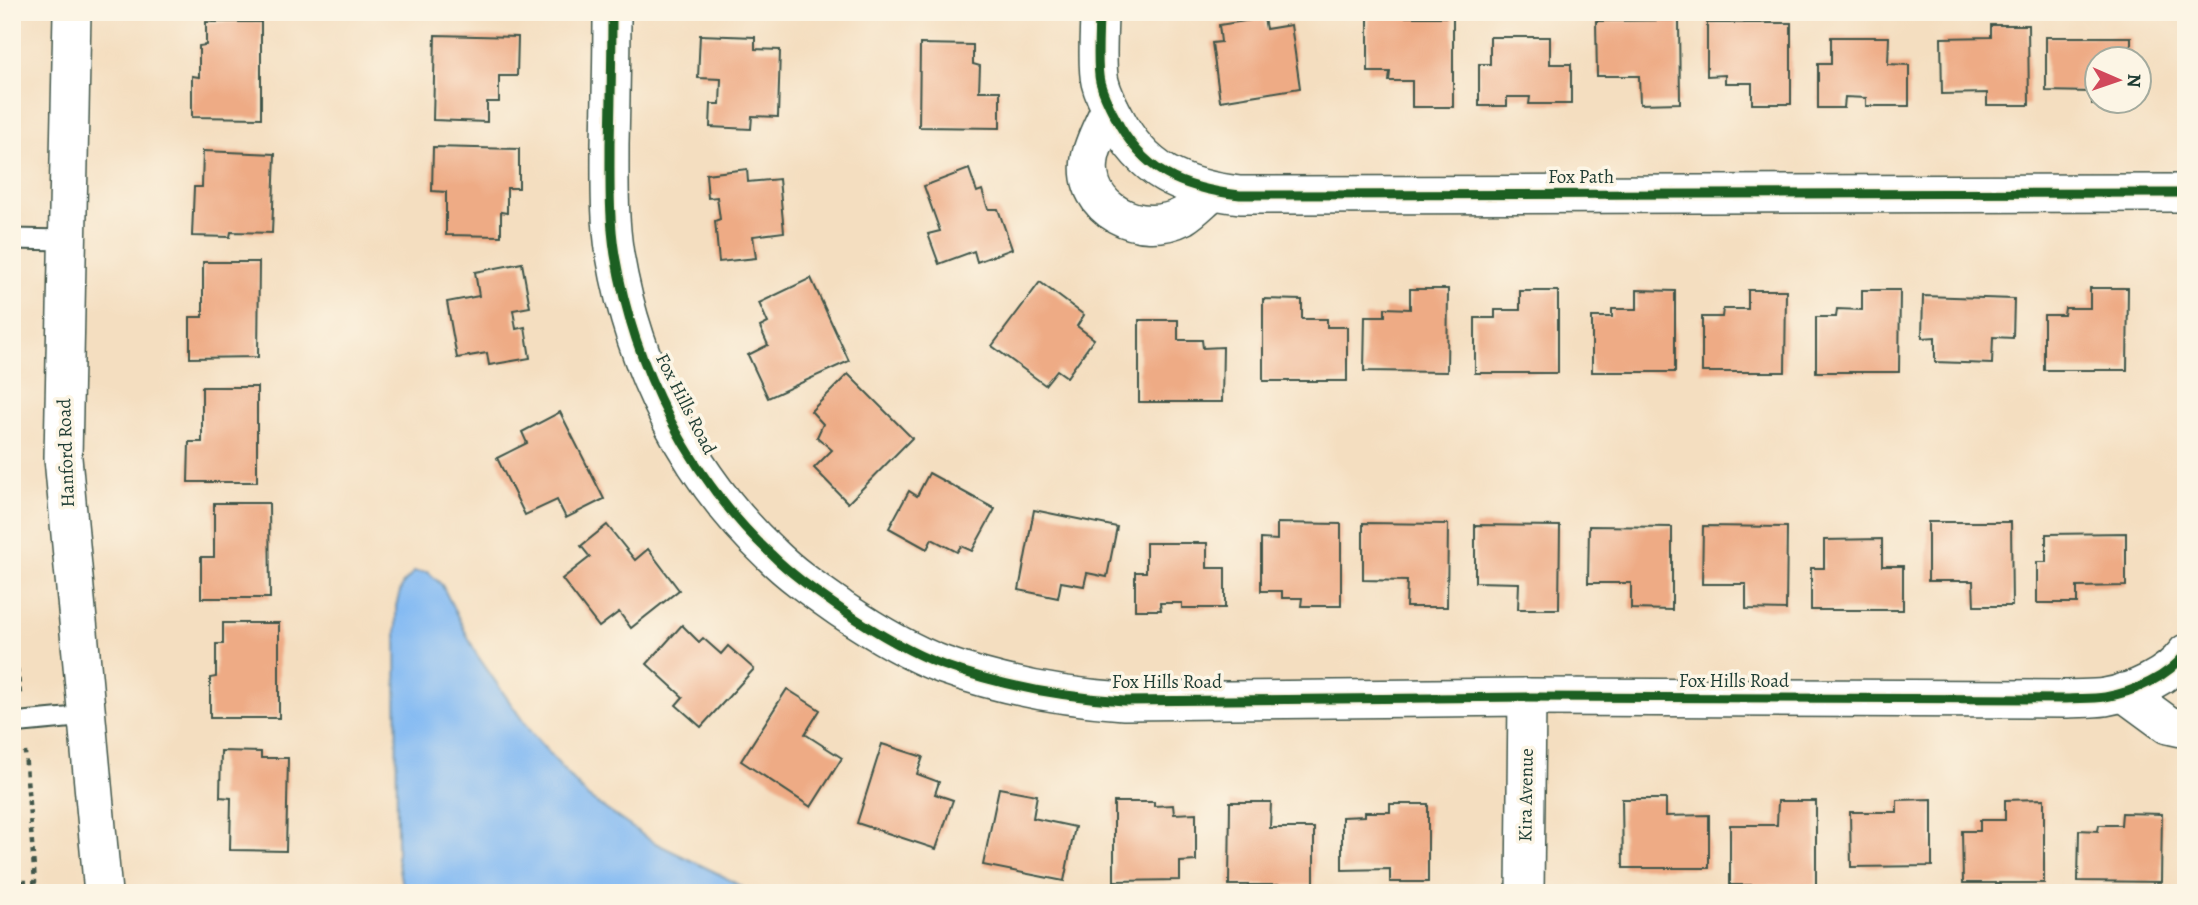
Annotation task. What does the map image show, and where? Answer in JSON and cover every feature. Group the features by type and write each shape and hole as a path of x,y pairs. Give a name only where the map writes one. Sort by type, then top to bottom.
{"street":[{"name":"Hanford Road","path":"72,12 63,458 103,893"},
{"name":"Fox Hills Road","path":"612,12 610,208 615,255 632,331 655,389 692,458 738,521 771,554 806,585 870,629 941,664 1015,687 1077,698 1138,701 1527,697 2066,699 2105,697 2123,692 2154,681 2182,658"},
{"name":"Fox Path","path":"1099,12 1100,80 1123,133 1146,161 1172,178 1212,192 1240,195 2186,193"},
{"path":"1110,108 1090,158 1091,179 1104,207 1117,216 1144,225 1183,216 1212,192"},
{"path":"2123,692 2168,726 2186,729"},
{"name":"Kira Avenue","path":"1525,893 1527,697"}],"lane":[{"path":"12,239 66,240"},
{"path":"17,723 87,716"}],"path":[{"path":"12,619 17,723 35,882 12,882"}],"water":[{"path":"414,572 428,572 442,585 477,655 532,734 588,797 653,842 719,874 742,887 745,893 409,893 401,880 397,858 396,606 402,585"}],"building":[{"path":"1368,17 1453,17 1453,107 1412,107 1412,81 1389,81 1390,72 1368,72"},
{"path":"1264,18 1266,29 1291,25 1300,88 1220,101 1212,43 1221,42 1219,25"},
{"path":"1679,20 1680,103 1640,104 1639,76 1597,76 1596,21"},
{"path":"206,22 261,22 261,118 192,117 192,76 199,77 199,46 206,45"},
{"path":"1707,23 1791,23 1791,104 1752,104 1752,83 1725,83 1725,75 1707,76"},
{"path":"1991,25 2028,25 2029,105 1987,105 1987,93 1942,94 1941,38 1991,37"},
{"path":"435,35 518,37 517,76 499,76 499,102 487,102 487,122 433,120"},
{"path":"700,35 755,37 755,49 780,50 778,117 752,116 751,129 710,127 711,104 720,104 721,79 698,78"},
{"path":"1490,37 1550,37 1550,64 1571,64 1571,104 1529,104 1530,97 1507,97 1507,106 1479,106 1479,64 1490,64"},
{"path":"1831,37 1889,37 1888,64 1909,65 1909,106 1866,106 1866,98 1845,97 1844,108 1818,108 1818,64 1831,64"},
{"path":"2046,37 2131,37 2131,46 2082,46 2082,92 2046,91"},
{"path":"920,44 973,45 973,64 980,66 979,91 1000,91 1000,128 919,127"},
{"path":"433,147 519,149 519,188 507,188 507,213 501,212 501,236 446,235 446,192 432,191"},
{"path":"203,151 275,154 272,233 231,232 230,237 192,236 194,187 202,187"},
{"path":"747,169 748,182 779,179 784,232 753,236 756,258 719,262 715,221 720,219 717,197 708,198 706,174"},
{"path":"969,169 977,192 982,190 988,209 998,209 1012,249 977,262 974,251 939,264 928,234 940,231 924,186"},
{"path":"203,262 259,262 258,357 190,358 190,317 203,317"},
{"path":"522,263 530,307 513,310 516,329 525,327 530,358 489,365 487,353 457,358 447,302 479,296 475,272"},
{"path":"811,278 849,361 768,398 748,355 768,345 760,327 768,323 759,303"},
{"path":"1040,282 1084,315 1077,326 1094,339 1067,377 1057,370 1045,385 992,346"},
{"path":"2090,288 2128,288 2127,370 2044,370 2044,315 2064,315 2065,308 2090,308"},
{"path":"1410,289 1448,289 1447,372 1364,371 1365,316 1385,316 1385,308 1410,309"},
{"path":"1637,290 1675,291 1675,372 1592,372 1592,317 1612,317 1612,309 1637,309"},
{"path":"1748,290 1786,290 1785,372 1702,372 1702,317 1722,317 1723,309 1748,309"},
{"path":"1862,290 1900,290 1899,372 1816,372 1816,317 1836,317 1837,309 1862,310"},
{"path":"1520,291 1558,291 1558,373 1475,373 1475,318 1495,318 1495,310 1520,310"},
{"path":"1923,296 2014,299 2013,338 1993,337 1992,364 1935,362 1935,337 1922,338"},
{"path":"1263,299 1302,300 1302,319 1327,319 1327,327 1347,327 1347,381 1263,381"},
{"path":"1139,320 1178,320 1178,340 1202,340 1203,348 1223,347 1222,402 1139,402"},
{"path":"848,374 912,438 848,503 814,468 832,450 817,437 823,424 811,411"},
{"path":"202,387 257,387 257,482 188,482 189,442 202,442"},
{"path":"560,412 604,499 566,518 557,500 525,515 497,458 527,443 522,432"},
{"path":"929,473 995,509 972,551 961,546 957,552 932,539 927,549 889,528 909,491 917,496"},
{"path":"214,503 269,503 270,598 201,598 201,557 214,557"},
{"path":"1034,510 1117,527 1107,577 1087,573 1084,586 1061,582 1058,598 1019,590"},
{"path":"1928,522 2011,522 2012,606 1974,606 1973,581 1928,581"},
{"path":"1277,523 1341,524 1341,606 1301,606 1302,598 1282,598 1282,591 1261,591 1261,539 1277,540"},
{"path":"1363,523 1448,524 1447,607 1406,607 1407,581 1363,580"},
{"path":"607,525 635,560 648,549 679,590 631,628 619,612 599,627 562,579 590,557 581,546"},
{"path":"1475,525 1560,526 1559,609 1518,609 1519,583 1475,582"},
{"path":"1589,526 1672,527 1672,610 1631,609 1631,583 1588,583"},
{"path":"1703,526 1787,527 1786,610 1746,609 1746,584 1702,584"},
{"path":"2126,533 2126,586 2077,587 2077,603 2037,603 2037,562 2046,562 2046,534"},
{"path":"1882,539 1882,566 1903,566 1903,610 1811,610 1811,568 1824,568 1824,540"},
{"path":"1146,543 1207,543 1207,568 1225,568 1225,608 1182,608 1182,603 1160,603 1161,610 1135,610 1135,572 1146,572"},
{"path":"223,623 279,623 279,718 210,718 210,678 216,677 216,644 223,644"},
{"path":"682,625 699,642 703,638 721,654 728,646 754,669 701,727 676,705 683,697 647,664"},
{"path":"787,689 820,710 805,734 842,758 811,807 741,761"},
{"path":"882,744 923,757 917,774 939,782 935,794 953,800 936,849 857,823"},
{"path":"221,751 261,752 261,758 288,758 286,851 230,850 231,798 220,797"},
{"path":"999,788 1037,795 1033,818 1075,827 1064,881 983,865"},
{"path":"1622,799 1666,799 1666,816 1709,815 1709,868 1623,868"},
{"path":"1932,799 1932,866 1851,867 1850,812 1897,812 1897,800"},
{"path":"2044,799 2044,883 1963,883 1962,831 1980,831 1980,820 2005,820 2005,800"},
{"path":"1778,801 1816,801 1816,885 1730,885 1730,825 1777,825"},
{"path":"1114,802 1154,802 1154,806 1173,805 1174,814 1196,813 1196,861 1180,862 1180,880 1114,881"},
{"path":"1230,802 1271,802 1270,828 1314,828 1314,885 1229,885"},
{"path":"1390,804 1428,804 1428,882 1390,882 1390,869 1342,870 1342,817 1365,816 1365,812 1390,812"},
{"path":"2122,813 2162,814 2161,882 2078,881 2079,830 2098,831 2099,825 2121,825"}],"cycle path":[{"path":"612,12 610,186 615,255 636,338 669,417 714,490 779,562 853,617 930,660 987,679 1032,689 1077,697 1124,701 1527,697 2066,699 2105,697 2139,687 2170,669 2186,653"},
{"path":"1099,12 1100,82 1108,104 1126,136 1151,164 1166,174 1182,182 1219,192 1240,195 2186,193"}]}
